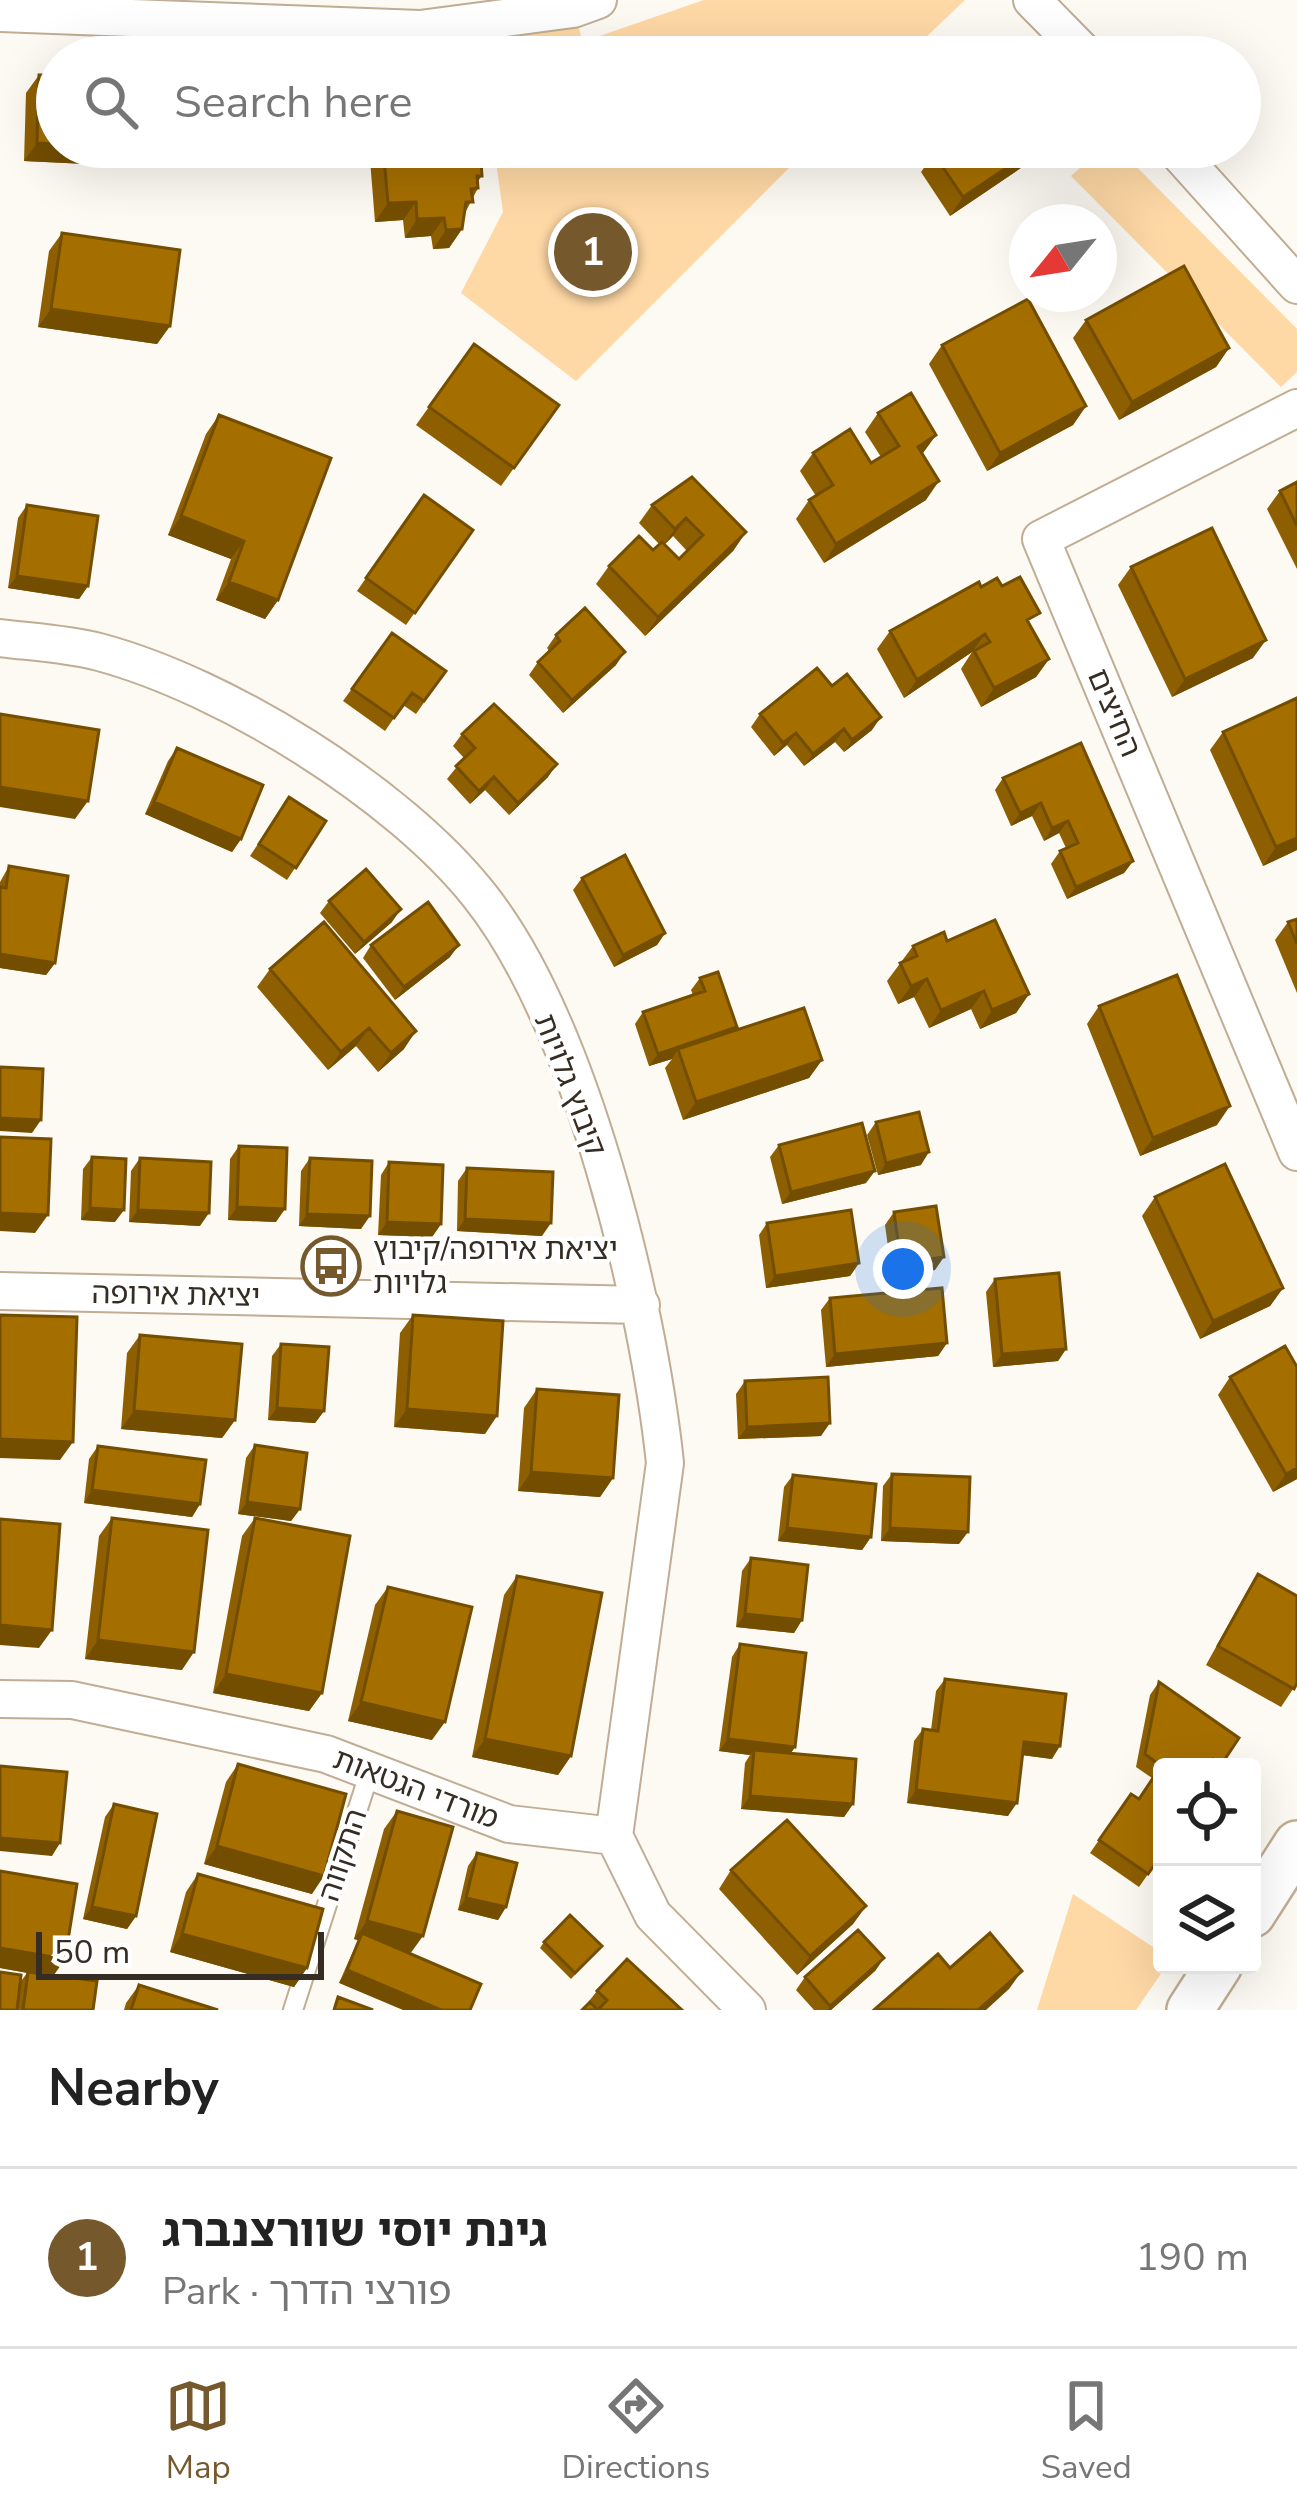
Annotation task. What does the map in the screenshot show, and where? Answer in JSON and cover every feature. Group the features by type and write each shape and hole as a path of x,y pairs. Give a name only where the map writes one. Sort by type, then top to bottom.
{"street":[{"path":"0,13 175,10 420,29 573,9 598,0"},
{"path":"1032,0 1067,36"},
{"path":"1192,168 1297,285"},
{"name":"החיצים","path":"1297,408 1041,539 1297,1152"},
{"name":"קיבוץ גלויות","path":"0,638 97,651 208,698 295,743 388,803 436,846 482,898 516,952 563,1055 594,1139 641,1305 664,1463 614,1836"},
{"name":"יציאת אירופה","path":"0,1292 641,1305"},
{"name":"מורדי הגטאות","path":"0,1699 72,1700 371,1768 509,1824 614,1836"},
{"path":"614,1836 653,1916 747,2010"},
{"path":"1261,1899 1297,1844"},
{"path":"1190,2010 1213,1974"}],"lane":[{"name":"התקווה","path":"293,2010 371,1768"}],"shaded area":[{"path":"704,0 965,0 927,36 599,36"},
{"path":"576,13 581,36 478,36 477,28"},
{"path":"497,168 789,168 576,381 461,293 503,212"},
{"path":"1080,168 1138,168 1297,329 1297,372 1281,387 1117,222 1117,204 1099,204 1071,176"},
{"path":"1073,1894 1153,1947 1153,1974 1161,1974 1136,2010 1037,2010"}],"building":[{"path":"385,168 481,168 478,188 471,189 473,202 466,202 462,229 446,230 444,218 417,219 416,202 388,203"},
{"path":"943,168 1006,168 963,197"},
{"path":"62,233 180,250 170,326 51,309"},
{"path":"1184,266 1229,348 1132,402 1086,320 1101,312 1117,312 1117,303"},
{"path":"1009,309 1035,312 1086,406 1000,453 942,345"},
{"path":"474,344 559,405 514,468 429,407"},
{"path":"911,393 936,435 918,447 939,481 836,544 809,500 833,485 813,453 850,429 871,463 899,446 878,413"},
{"path":"219,415 331,458 278,600 229,582 244,541 181,516"},
{"path":"692,477 746,532 658,617 609,566 639,536 653,550 662,542 679,559 703,535 686,518 675,529 652,505"},
{"path":"1297,482 1297,526 1280,491"},
{"path":"424,495 473,530 415,613 366,578"},
{"path":"27,505 98,516 88,586 17,576"},
{"path":"1212,528 1266,640 1185,679 1131,567"},
{"path":"1020,577 1040,613 1027,620 1049,659 994,688 974,651 990,642 985,634 917,680 890,631 979,582 981,587 997,578 1002,586"},
{"path":"585,608 625,652 572,700 538,662 560,641 556,635"},
{"path":"392,633 446,671 424,701 412,693 394,718 352,689"},
{"path":"817,668 832,686 847,674 881,717 852,740 844,729 813,754 796,733 783,743 760,714"},
{"path":"1297,698 1297,838 1276,847 1223,732"},
{"path":"494,704 557,764 518,803 494,777 479,791 456,766 475,748 462,734"},
{"path":"0,714 99,730 88,801 0,787"},
{"path":"1081,743 1133,861 1076,887 1060,851 1078,843 1068,821 1052,828 1041,803 1020,813 1003,778"},
{"path":"177,748 263,785 241,839 154,802"},
{"path":"289,797 326,821 296,868 259,844"},
{"path":"625,855 665,933 623,955 582,878"},
{"path":"9,866 68,876 55,963 0,954 0,887 6,888"},
{"path":"366,869 401,909 364,942 329,901"},
{"path":"428,902 459,945 404,987 371,945"},
{"path":"1297,919 1297,944 1288,922"},
{"path":"995,920 1029,994 992,1010 984,991 941,1010 927,979 911,986 900,963 917,956 913,946 944,932 947,941"},
{"path":"324,922 416,1031 391,1053 369,1028 341,1052 270,969"},
{"path":"718,972 737,1027 658,1054 643,1012 705,991 700,978"},
{"path":"1177,975 1230,1106 1153,1138 1099,1006"},
{"path":"804,1008 822,1060 696,1102 678,1049"},
{"path":"0,1067 43,1069 41,1120 0,1118"},
{"path":"919,1112 929,1152 886,1163 876,1122"},
{"path":"862,1123 875,1171 791,1192 779,1145"},
{"path":"0,1137 51,1139 48,1215 0,1213"},
{"path":"239,1146 287,1148 285,1209 237,1207"},
{"path":"92,1157 126,1159 124,1210 90,1208"},
{"path":"140,1158 211,1162 209,1213 138,1210"},
{"path":"310,1158 372,1161 370,1216 307,1214"},
{"path":"389,1162 443,1165 441,1224 387,1222"},
{"path":"1225,1164 1283,1288 1213,1321 1155,1197"},
{"path":"467,1168 553,1172 551,1223 465,1219"},
{"path":"936,1206 944,1257 901,1263 894,1212"},
{"path":"851,1210 859,1263 775,1276 767,1223"},
{"path":"1059,1273 1066,1349 1002,1354 995,1279"},
{"path":"942,1288 947,1343 835,1354 830,1298"},
{"path":"0,1315 77,1317 73,1442 0,1439"},
{"path":"413,1315 503,1321 497,1416 407,1409"},
{"path":"140,1335 242,1344 235,1420 134,1411"},
{"path":"281,1344 329,1347 324,1411 277,1408"},
{"path":"1285,1346 1297,1367 1297,1468 1286,1474 1230,1377"},
{"path":"828,1377 830,1423 747,1427 745,1381"},
{"path":"537,1389 619,1395 613,1478 531,1472"},
{"path":"255,1445 307,1453 300,1509 247,1502"},
{"path":"98,1446 206,1460 200,1504 92,1490"},
{"path":"892,1474 970,1477 968,1532 890,1528"},
{"path":"793,1475 876,1484 871,1537 787,1528"},
{"path":"112,1518 208,1530 194,1652 98,1640"},
{"path":"255,1518 350,1536 322,1693 226,1674"},
{"path":"0,1519 60,1524 52,1630 0,1625"},
{"path":"751,1558 808,1565 802,1620 745,1614"},
{"path":"1258,1574 1297,1596 1294,1689 1218,1646"},
{"path":"517,1576 602,1593 571,1756 485,1739"},
{"path":"388,1587 472,1607 445,1722 361,1702"},
{"path":"740,1644 806,1653 795,1747 728,1739"},
{"path":"945,1679 1066,1694 1060,1746 1024,1742 1017,1803 916,1790 923,1729 938,1731"},
{"path":"1159,1682 1239,1738 1226,1758 1153,1760 1145,1754"},
{"path":"754,1750 856,1759 853,1804 750,1796"},
{"path":"238,1764 346,1794 324,1876 217,1846"},
{"path":"0,1766 67,1772 60,1843 0,1838"},
{"path":"1153,1778 1153,1867 1148,1874 1099,1840 1131,1794 1139,1799"},
{"path":"114,1804 157,1814 136,1916 92,1907"},
{"path":"397,1811 453,1827 423,1936 367,1921"},
{"path":"787,1820 866,1906 810,1956 731,1870"},
{"path":"477,1853 517,1863 506,1907 466,1898"},
{"path":"0,1871 77,1884 65,1959 0,1948"},
{"path":"198,1874 323,1909 307,1968 182,1934"},
{"path":"570,1915 602,1946 575,1973 544,1942"},
{"path":"858,1930 884,1958 830,2006 805,1977"},
{"path":"362,1933 481,1984 470,2010 441,2010 347,1970"},
{"path":"990,1933 1022,1971 978,2010 875,2009 938,1954 950,1968"},
{"path":"627,1959 682,2010 598,2010 607,2000 597,1991"},
{"path":"0,1972 21,1975 17,2010 0,2010"},
{"path":"28,1972 97,1981 93,2010 23,2010"},
{"path":"139,1985 218,2010 131,2010"},
{"path":"338,1997 373,2010 334,2010"}],"place":[{"name":"גינת יוסי שוורצנברג","path":"593,252"},
{"name":"יציאת אירופה/קיבוץ גלויות","path":"331,1266"}]}
